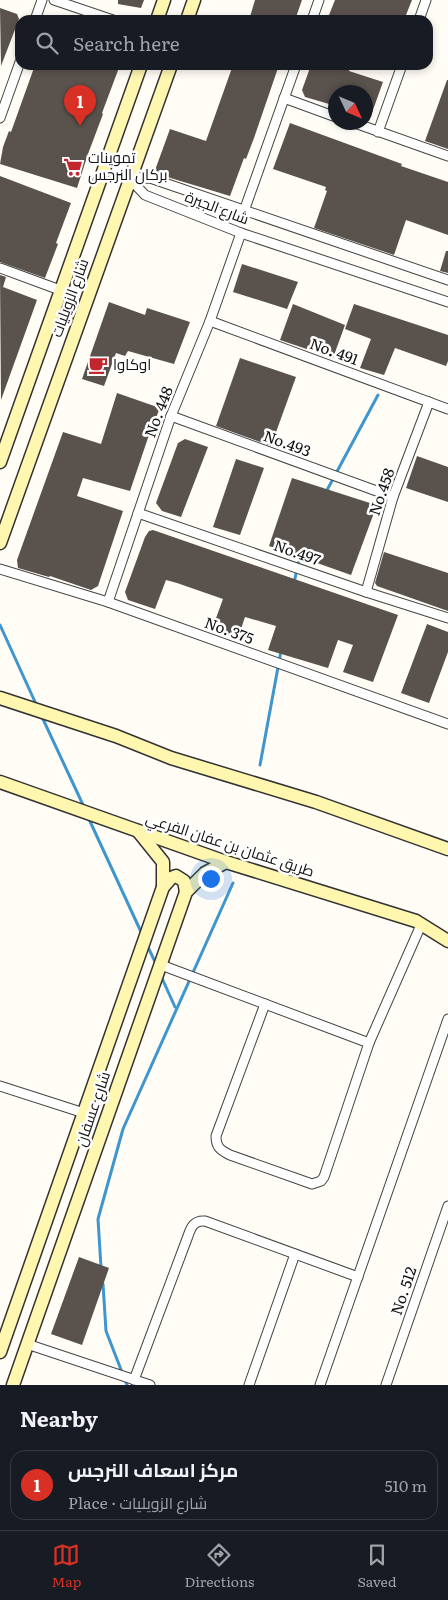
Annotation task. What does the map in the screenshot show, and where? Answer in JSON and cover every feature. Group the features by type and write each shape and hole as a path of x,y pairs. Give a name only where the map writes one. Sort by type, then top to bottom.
{"street":[{"path":"37,15 42,0"},
{"path":"54,0 98,15"},
{"path":"159,15 164,0"},
{"path":"189,15 194,0"},
{"path":"314,15 319,0"},
{"path":"421,15 426,0"},
{"path":"0,116 17,70"},
{"name":"شارع الزويليات","path":"0,462 139,70"},
{"name":"شارع الزويليات","path":"0,543 169,70"},
{"path":"244,211 294,70"},
{"path":"378,132 400,70"},
{"path":"284,98 328,113"},
{"path":"373,130 448,156"},
{"name":"شارع الجيرة","path":"130,179 150,178 448,280"},
{"name":"شارع الجيرة","path":"130,179 145,196 242,233 448,302"},
{"name":"No. 448","path":"108,602 171,416 210,322 242,233"},
{"path":"0,268 60,290"},
{"name":"No. 491","path":"210,322 448,409"},
{"name":"No.458","path":"366,592 394,498 429,402"},
{"name":"No.493","path":"171,416 394,498"},
{"name":"No.497","path":"138,513 366,592 448,618"},
{"name":"No. 375","path":"0,569 108,602 448,724"},
{"path":"0,698 116,736 171,758 316,802 448,848"},
{"name":"طريق عثمان بن عفان الفرعي","path":"0,782 226,862 416,921 448,941"},
{"name":"شارع عسفان","path":"1,1345 164,887 163,862 138,831"},
{"name":"شارع عسفان","path":"13,1385 186,892 205,873 226,862"},
{"path":"164,887 171,878 176,876 184,881 186,892"},
{"path":"265,1004 216,1136 216,1146 230,1155 312,1184 321,1181 324,1177 369,1043 421,924"},
{"path":"161,964 369,1043"},
{"path":"320,1385 448,1020"},
{"path":"0,1086 84,1114"},
{"name":"No. 512","path":"386,1385 444,1232 448,1206"},
{"path":"134,1380 188,1236 196,1222 204,1221 358,1277"},
{"path":"249,1385 295,1254"},
{"path":"28,1344 150,1385"}],"building":[{"path":"118,0 144,0 141,8 118,4"},
{"path":"255,0 302,0 297,15 250,15"},
{"path":"335,0 412,0 406,15 329,15"},
{"path":"0,8 17,15 15,15 15,29 1,66"},
{"path":"33,70 118,70 77,188 0,164 3,147 9,131 11,132"},
{"path":"231,70 277,70 254,138 246,159 244,158 230,196 154,173 170,129 206,141"},
{"path":"309,70 349,70 383,82 373,110 373,85 328,85 328,104 305,97 302,90"},
{"path":"448,80 448,149 425,141"},
{"path":"290,123 448,182 448,235 406,220 394,255 314,228 327,191 325,190 326,187 273,169"},
{"path":"0,176 71,203 45,278 0,262"},
{"path":"446,251 448,251 448,273 440,271"},
{"path":"242,264 298,282 287,309 233,292"},
{"path":"0,275 6,277 3,287 37,300 1,400"},
{"path":"109,302 145,315 147,308 190,322 174,364 128,351 125,356 116,353 104,386 82,379"},
{"path":"293,304 345,325 333,358 280,340"},
{"path":"354,304 448,335 448,361 446,366 395,348 384,375 360,368 371,339 345,329"},
{"path":"240,358 296,377 271,446 216,426"},
{"path":"117,393 160,408 130,491 83,478 77,496 123,511 98,586 91,590 50,576 18,568 17,560 63,432 101,444"},
{"path":"185,439 208,447 181,517 162,511 156,503 178,443"},
{"path":"417,456 448,467 448,502 406,488"},
{"path":"236,459 264,468 240,535 213,527"},
{"path":"292,478 373,504 375,507 351,575 269,546"},
{"path":"153,530 398,615 373,682 343,672 353,645 338,640 328,668 268,650 276,626 245,617 238,638 212,629 223,599 177,583 166,580 155,609 128,600 125,592 145,537 149,531"},
{"path":"384,552 448,573 448,611 377,586 375,583"},
{"path":"427,624 448,632 448,652 429,703 401,693"},
{"path":"79,1257 109,1268 82,1345 51,1334"}],"waterway":[{"path":"326,492 378,395"},
{"path":"294,583 300,555"},
{"path":"0,625 36,704"},
{"path":"260,765 281,651"},
{"path":"42,717 84,807"},
{"path":"88,817 142,934"},
{"path":"101,1267 98,1219 123,1129 233,883"},
{"path":"147,945 157,966"},
{"path":"161,976 175,1007"},
{"path":"103,1284 106,1331 127,1385"}],"place":[{"name":"مركز اسعاف النرجس","path":"80,126"},
{"name":"تموينات بركان النرجس","path":"73,167"},
{"name":"اوكاوا","path":"98,365"}]}
